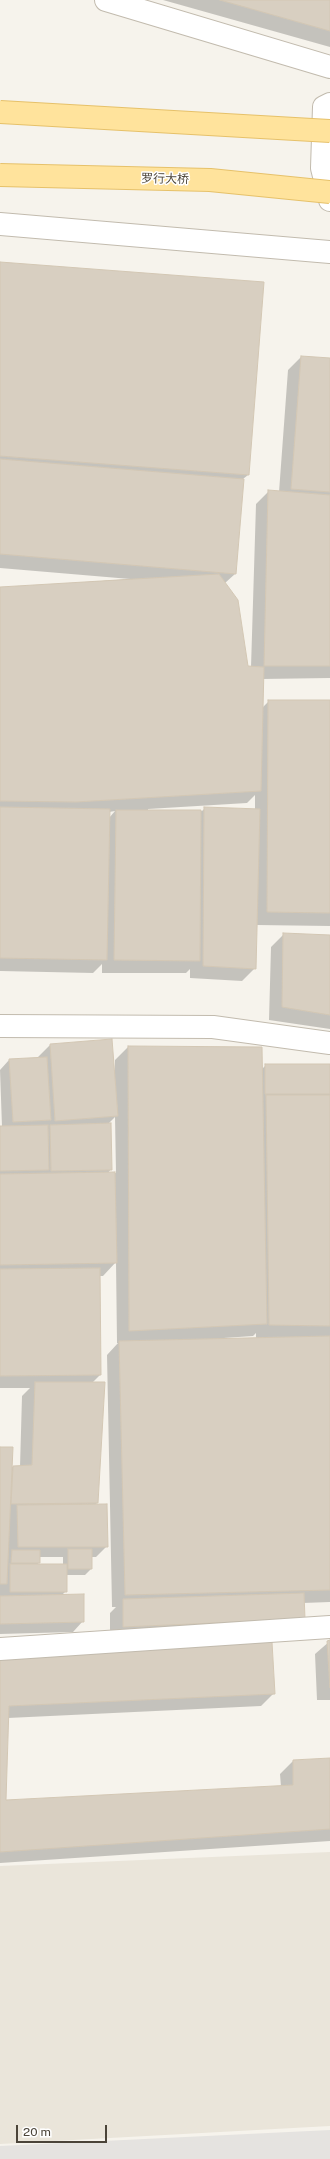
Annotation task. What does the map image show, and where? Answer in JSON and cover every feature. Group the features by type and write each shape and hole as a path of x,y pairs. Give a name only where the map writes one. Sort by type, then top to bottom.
{"main road":[{"path":"0,112 330,130"},
{"name":"罗行大桥","path":"0,175 210,180 330,192"}],"street":[{"path":"106,0 330,67"},
{"path":"330,104 324,107 322,168 330,200"},
{"path":"0,224 330,252"},
{"path":"0,1026 213,1027 330,1043"},
{"path":"0,1649 330,1627"}],"shaded area":[{"path":"330,1852 330,2126 0,2144 0,1866"},
{"path":"330,2130 330,2159 0,2159 0,2146"}],"building":[{"path":"220,0 330,0 330,31"},
{"path":"0,262 264,282 249,475 0,456"},
{"path":"301,356 330,358 330,492 291,489"},
{"path":"0,459 244,479 236,574 0,554"},
{"path":"268,490 330,495 330,666 264,666"},
{"path":"219,574 238,600 248,666 264,667 261,791 76,802 0,801 0,587"},
{"path":"268,700 330,700 330,913 267,912"},
{"path":"0,807 110,809 107,960 0,958"},
{"path":"204,807 260,809 256,969 203,966"},
{"path":"116,810 201,810 200,961 114,960"},
{"path":"283,933 330,935 330,1015 282,1007"},
{"path":"112,1039 118,1116 55,1121 50,1044"},
{"path":"128,1046 262,1047 267,1324 129,1331"},
{"path":"47,1057 51,1120 13,1122 9,1059"},
{"path":"265,1064 330,1064 330,1094 265,1094"},
{"path":"266,1095 330,1095 330,1326 269,1325"},
{"path":"111,1123 112,1170 51,1171 50,1125"},
{"path":"48,1125 49,1170 0,1171 0,1126"},
{"path":"115,1172 117,1263 0,1265 0,1174"},
{"path":"100,1268 101,1375 0,1376 0,1269"},
{"path":"330,1336 330,1590 125,1595 119,1341"},
{"path":"35,1382 105,1382 98,1503 11,1504 13,1466 32,1465"},
{"path":"0,1447 13,1447 7,1584 0,1584"},
{"path":"107,1504 108,1547 18,1547 17,1505"},
{"path":"68,1549 92,1549 92,1569 68,1569"},
{"path":"12,1550 40,1550 40,1563 11,1563"},
{"path":"10,1564 67,1564 67,1592 10,1592"},
{"path":"304,1593 305,1619 123,1627 123,1599"},
{"path":"84,1594 84,1622 0,1624 0,1596"},
{"path":"330,1640 330,1688 327,1641"},
{"path":"272,1642 275,1694 9,1706 6,1800 293,1785 293,1760 330,1758 330,1829 0,1852 0,1659"}]}
